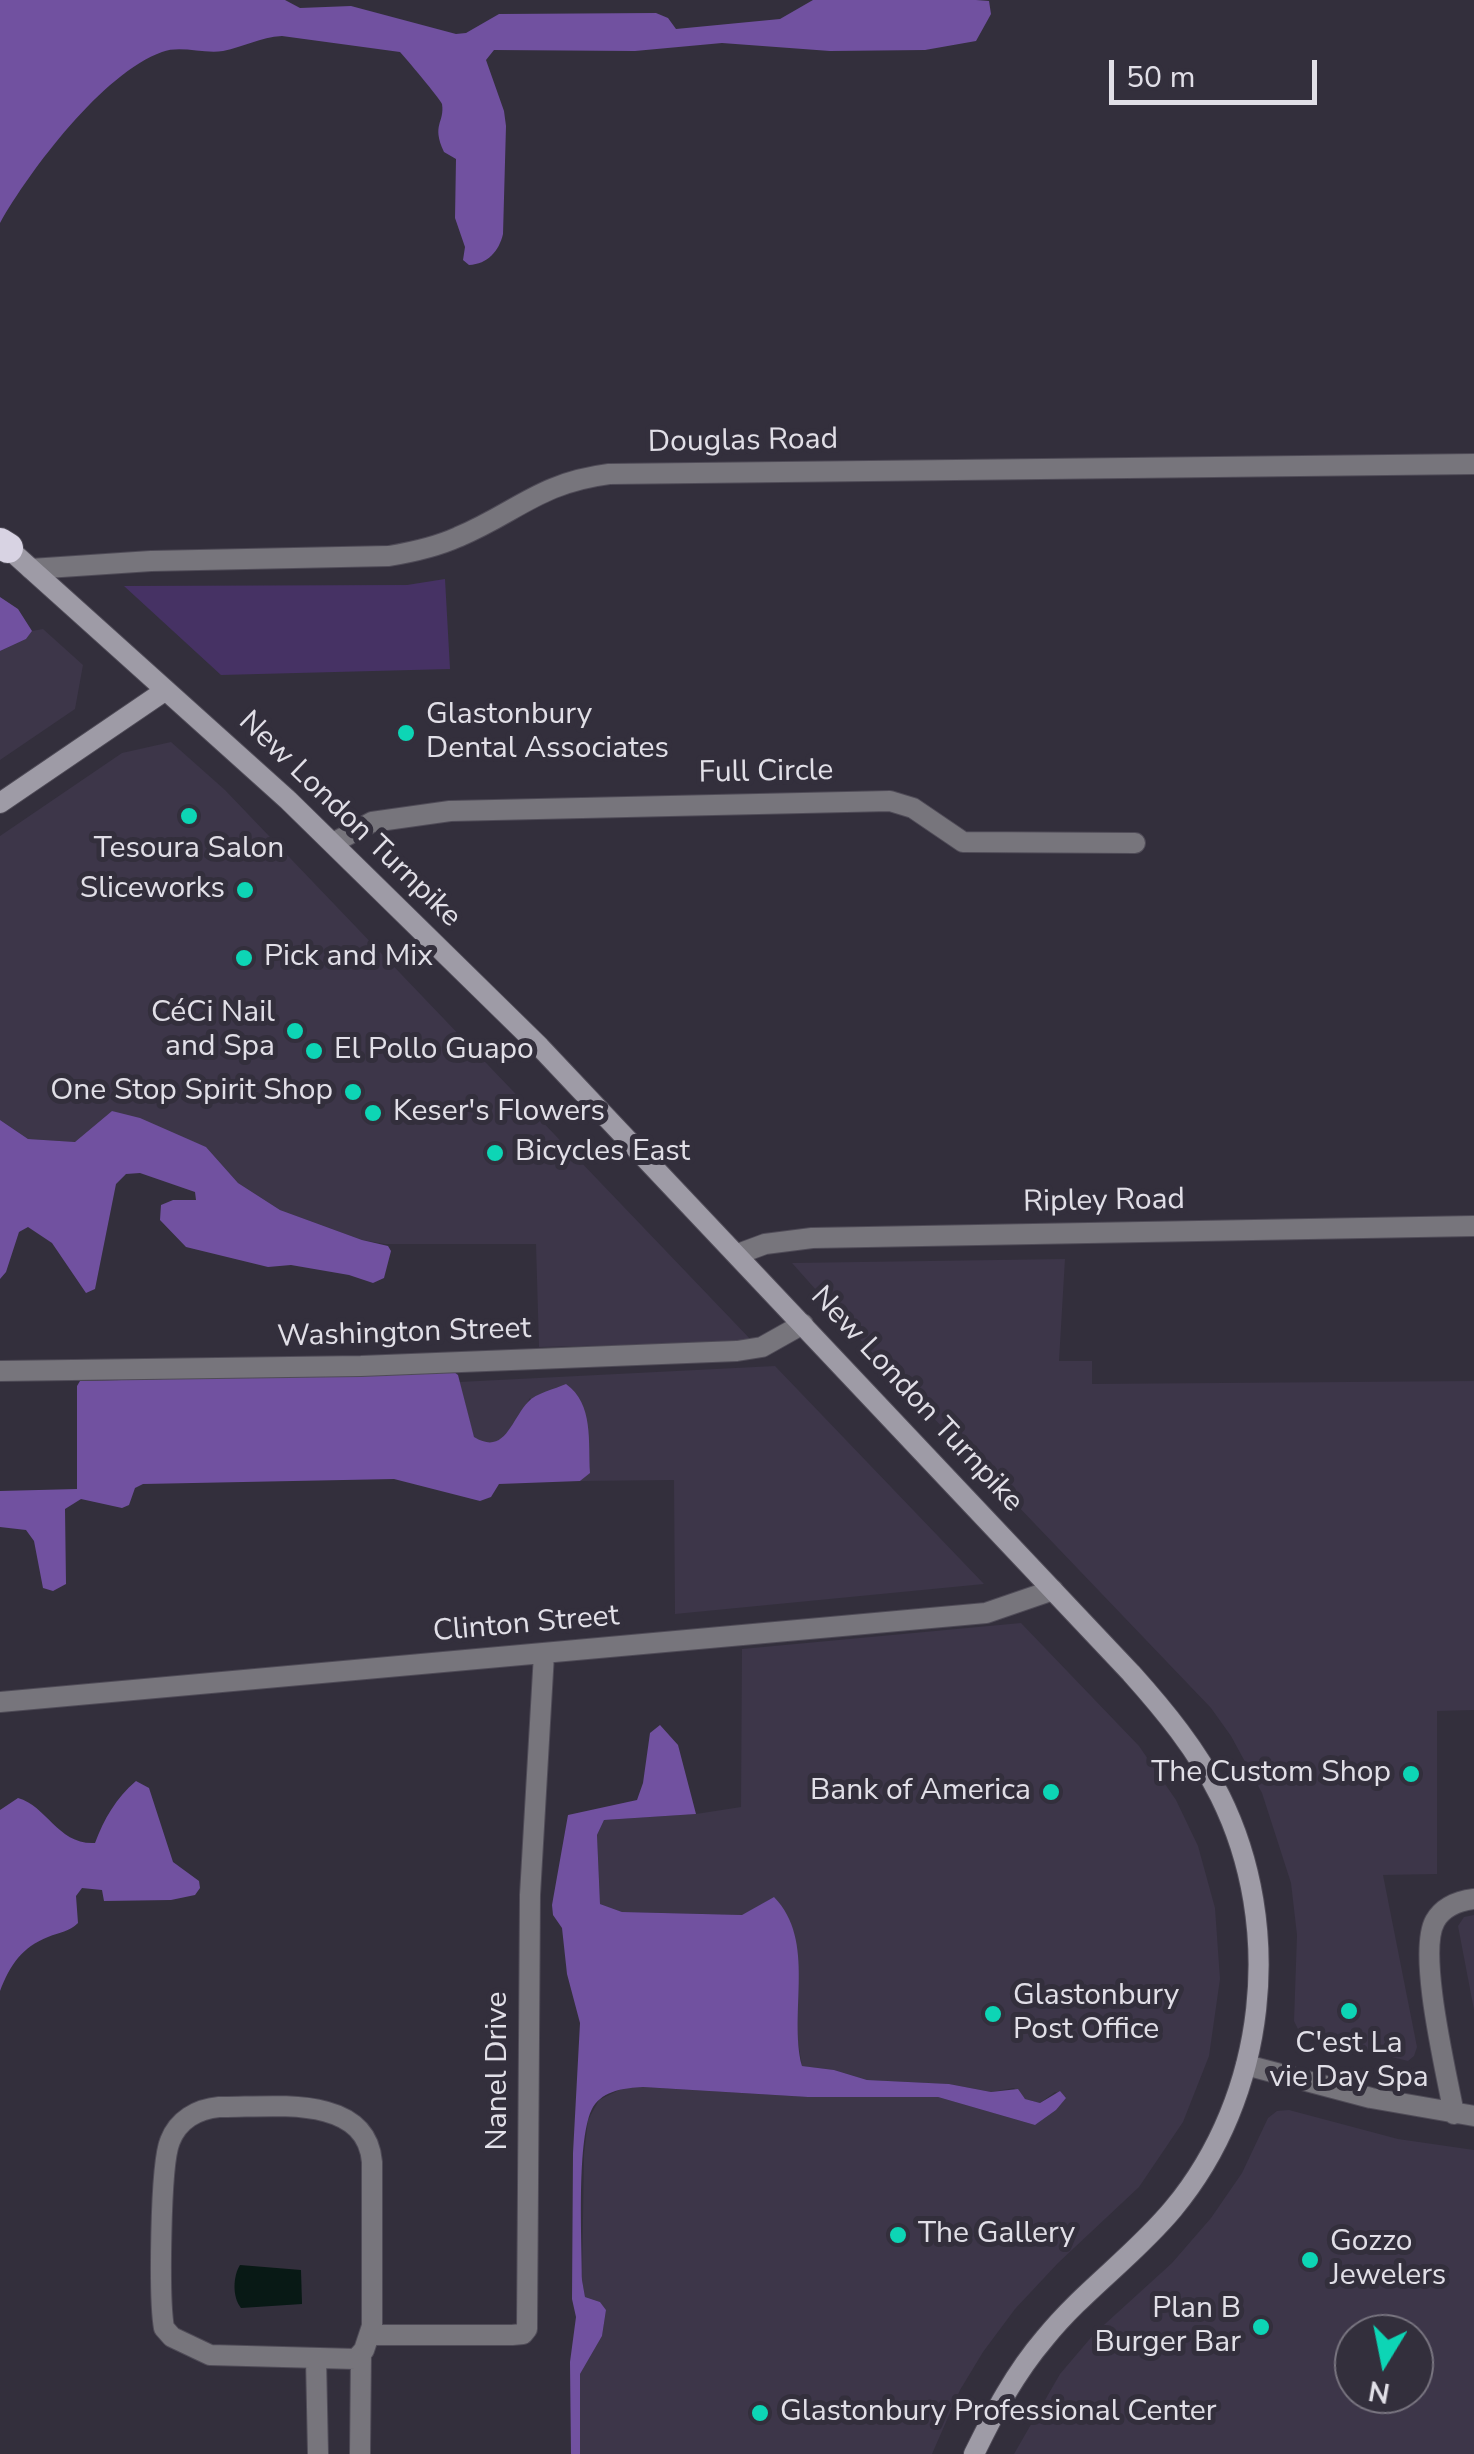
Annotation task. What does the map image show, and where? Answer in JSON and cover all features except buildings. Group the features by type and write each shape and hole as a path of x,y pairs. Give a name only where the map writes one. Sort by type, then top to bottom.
{"main road":[{"name":"New London Turnpike","path":"3,544 333,843 540,1047 1054,1590 1181,1732 1212,1781 1236,1833 1251,1888 1258,1960 1257,2003 1246,2065 1229,2115 1194,2180 1150,2234 1045,2337 1000,2403 974,2454"},
{"path":"0,803 166,690"}],"street":[{"name":"Douglas Road","path":"31,568 389,556 458,537 560,484 609,474 1474,464"},
{"name":"Full Circle","path":"333,843 372,822 450,810 890,801 913,808 963,842 1135,843"},
{"name":"Ripley Road","path":"738,1254 778,1241 812,1238 1474,1226"},
{"name":"Washington Street","path":"0,1371 312,1367 737,1351 762,1347 804,1324"},
{"name":"Clinton Street","path":"0,1702 986,1613 1054,1590"},
{"name":"Nanel Drive","path":"360,2454 366,2345 373,2285 369,2142 344,2118 314,2108 218,2108 195,2114 176,2130 166,2157 164,2328 172,2337 210,2355 352,2360 366,2345 523,2334 528,2329 530,1894 544,1654"},
{"path":"1246,2065 1326,2088 1464,2115 1428,1947 1440,1915 1460,1901 1474,1898"},
{"path":"316,2359 318,2454"}],"shaded area":[{"path":"0,0 285,0 300,8 351,6 456,34 466,33 499,14 656,13 668,18 676,29 780,19 813,0 989,1 991,14 976,41 925,50 830,51 722,43 635,51 494,50 486,60 506,126 503,234 492,256 469,265 463,260 465,247 455,218 456,159 444,152 439,135 442,104 422,78 400,52 282,36 223,51 169,50 139,63 70,125 0,223"},
{"path":"445,579 450,669 221,675 124,586 407,585"},
{"path":"0,597 18,609 32,631 26,639 0,651"},
{"path":"43,629 83,665 75,709 0,760 0,651 26,639 32,631"},
{"path":"171,742 225,790 753,1342 539,1347 536,1244 385,1244 362,1240 280,1210 238,1183 206,1147 112,1111 76,1142 28,1139 0,1120 0,836 122,753"},
{"path":"112,1111 140,1118 206,1147 238,1183 280,1210 388,1246 391,1251 384,1278 373,1283 291,1265 268,1267 186,1247 160,1220 161,1205 173,1200 196,1200 195,1192 140,1173 126,1174 116,1184 95,1289 86,1293 52,1243 28,1227 19,1232 0,1279 0,1120 28,1139 75,1142"},
{"path":"1065,1259 1059,1361 1092,1361 1092,1384 1474,1381 1474,1710 1437,1711 1437,1874 1383,1875 1417,2047 1408,2061 1299,2031 1294,2021 1297,1935 1291,1883 1262,1793 1231,1736 1211,1708 882,1364 792,1263"},
{"path":"775,1366 984,1584 675,1614 674,1480 580,1481 590,1472 530,1398 507,1436 484,1444 474,1438 459,1382"},
{"path":"454,1372 474,1437 485,1442 500,1439 531,1399 566,1384 575,1392 585,1413 590,1473 580,1481 499,1484 491,1497 480,1501 394,1479 143,1484 135,1488 129,1505 122,1508 81,1499 65,1509 66,1584 53,1591 43,1588 34,1541 26,1530 0,1527 0,1491 77,1489 80,1381"},
{"path":"1021,1623 1139,1746 1176,1800 1198,1846 1215,1908 1220,1979 1209,2056 1183,2122 1139,2187 1015,2309 960,2390 932,2454 580,2454 580,2374 602,2336 606,2310 600,2302 585,2297 582,2280 584,2154 588,2120 599,2100 623,2088 643,2087 808,2097 938,2097 1035,2125 1066,2097 1055,2092 1040,2103 1025,2099 1014,2088 991,2092 949,2084 867,2080 802,2066 774,1897 743,1915 622,1912 600,1904 597,1835 604,1820 741,1807 742,1649"},
{"path":"660,1725 678,1745 696,1814 604,1820 597,1835 600,1904 622,1912 742,1915 774,1897 795,1934 802,2066 867,2080 949,2084 991,2092 1018,2089 1025,2099 1040,2103 1060,2091 1066,2098 1035,2125 938,2097 808,2097 643,2087 622,2089 603,2097 593,2107 584,2141 581,2241 585,2297 600,2302 606,2310 602,2336 580,2374 580,2454 571,2454 570,2362 576,2317 572,2299 573,2153 580,2023 567,1974 562,1928 553,1915 552,1905 568,1815 637,1800 650,1733"},
{"path":"136,1781 149,1788 173,1862 199,1881 200,1888 195,1895 171,1900 104,1901 102,1890 82,1888 76,1896 78,1923 24,1952 0,1991 0,1810 18,1798 71,1838 95,1843 111,1809"},
{"path":"1474,1915 1474,2010 1458,1926 1464,1917"},
{"path":"1289,2110 1398,2139 1474,2150 1474,2454 1014,2454 1060,2374 1094,2334 1172,2263 1211,2218 1242,2173 1268,2118 1277,2111"},
{"path":"240,2265 301,2270 302,2304 241,2308 234,2286"}],"place":[{"name":"Glastonbury Dental Associates","path":"406,733"},
{"name":"Tesoura Salon","path":"189,816"},
{"name":"Sliceworks","path":"245,890"},
{"name":"Pick and Mix","path":"244,958"},
{"name":"CéCi Nail and Spa","path":"295,1031"},
{"name":"El Pollo Guapo","path":"314,1051"},
{"name":"One Stop Spirit Shop","path":"353,1092"},
{"name":"Keser's Flowers","path":"373,1113"},
{"name":"Bicycles East","path":"495,1153"},
{"name":"The Custom Shop","path":"1411,1774"},
{"name":"Bank of America","path":"1051,1792"},
{"name":"C'est La vie Day Spa","path":"1349,2011"},
{"name":"Glastonbury Post Office","path":"993,2014"},
{"name":"The Gallery","path":"898,2235"},
{"name":"Gozzo Jewelers","path":"1310,2260"},
{"name":"Plan B Burger Bar","path":"1261,2327"},
{"name":"Glastonbury Professional Center","path":"760,2413"}]}
